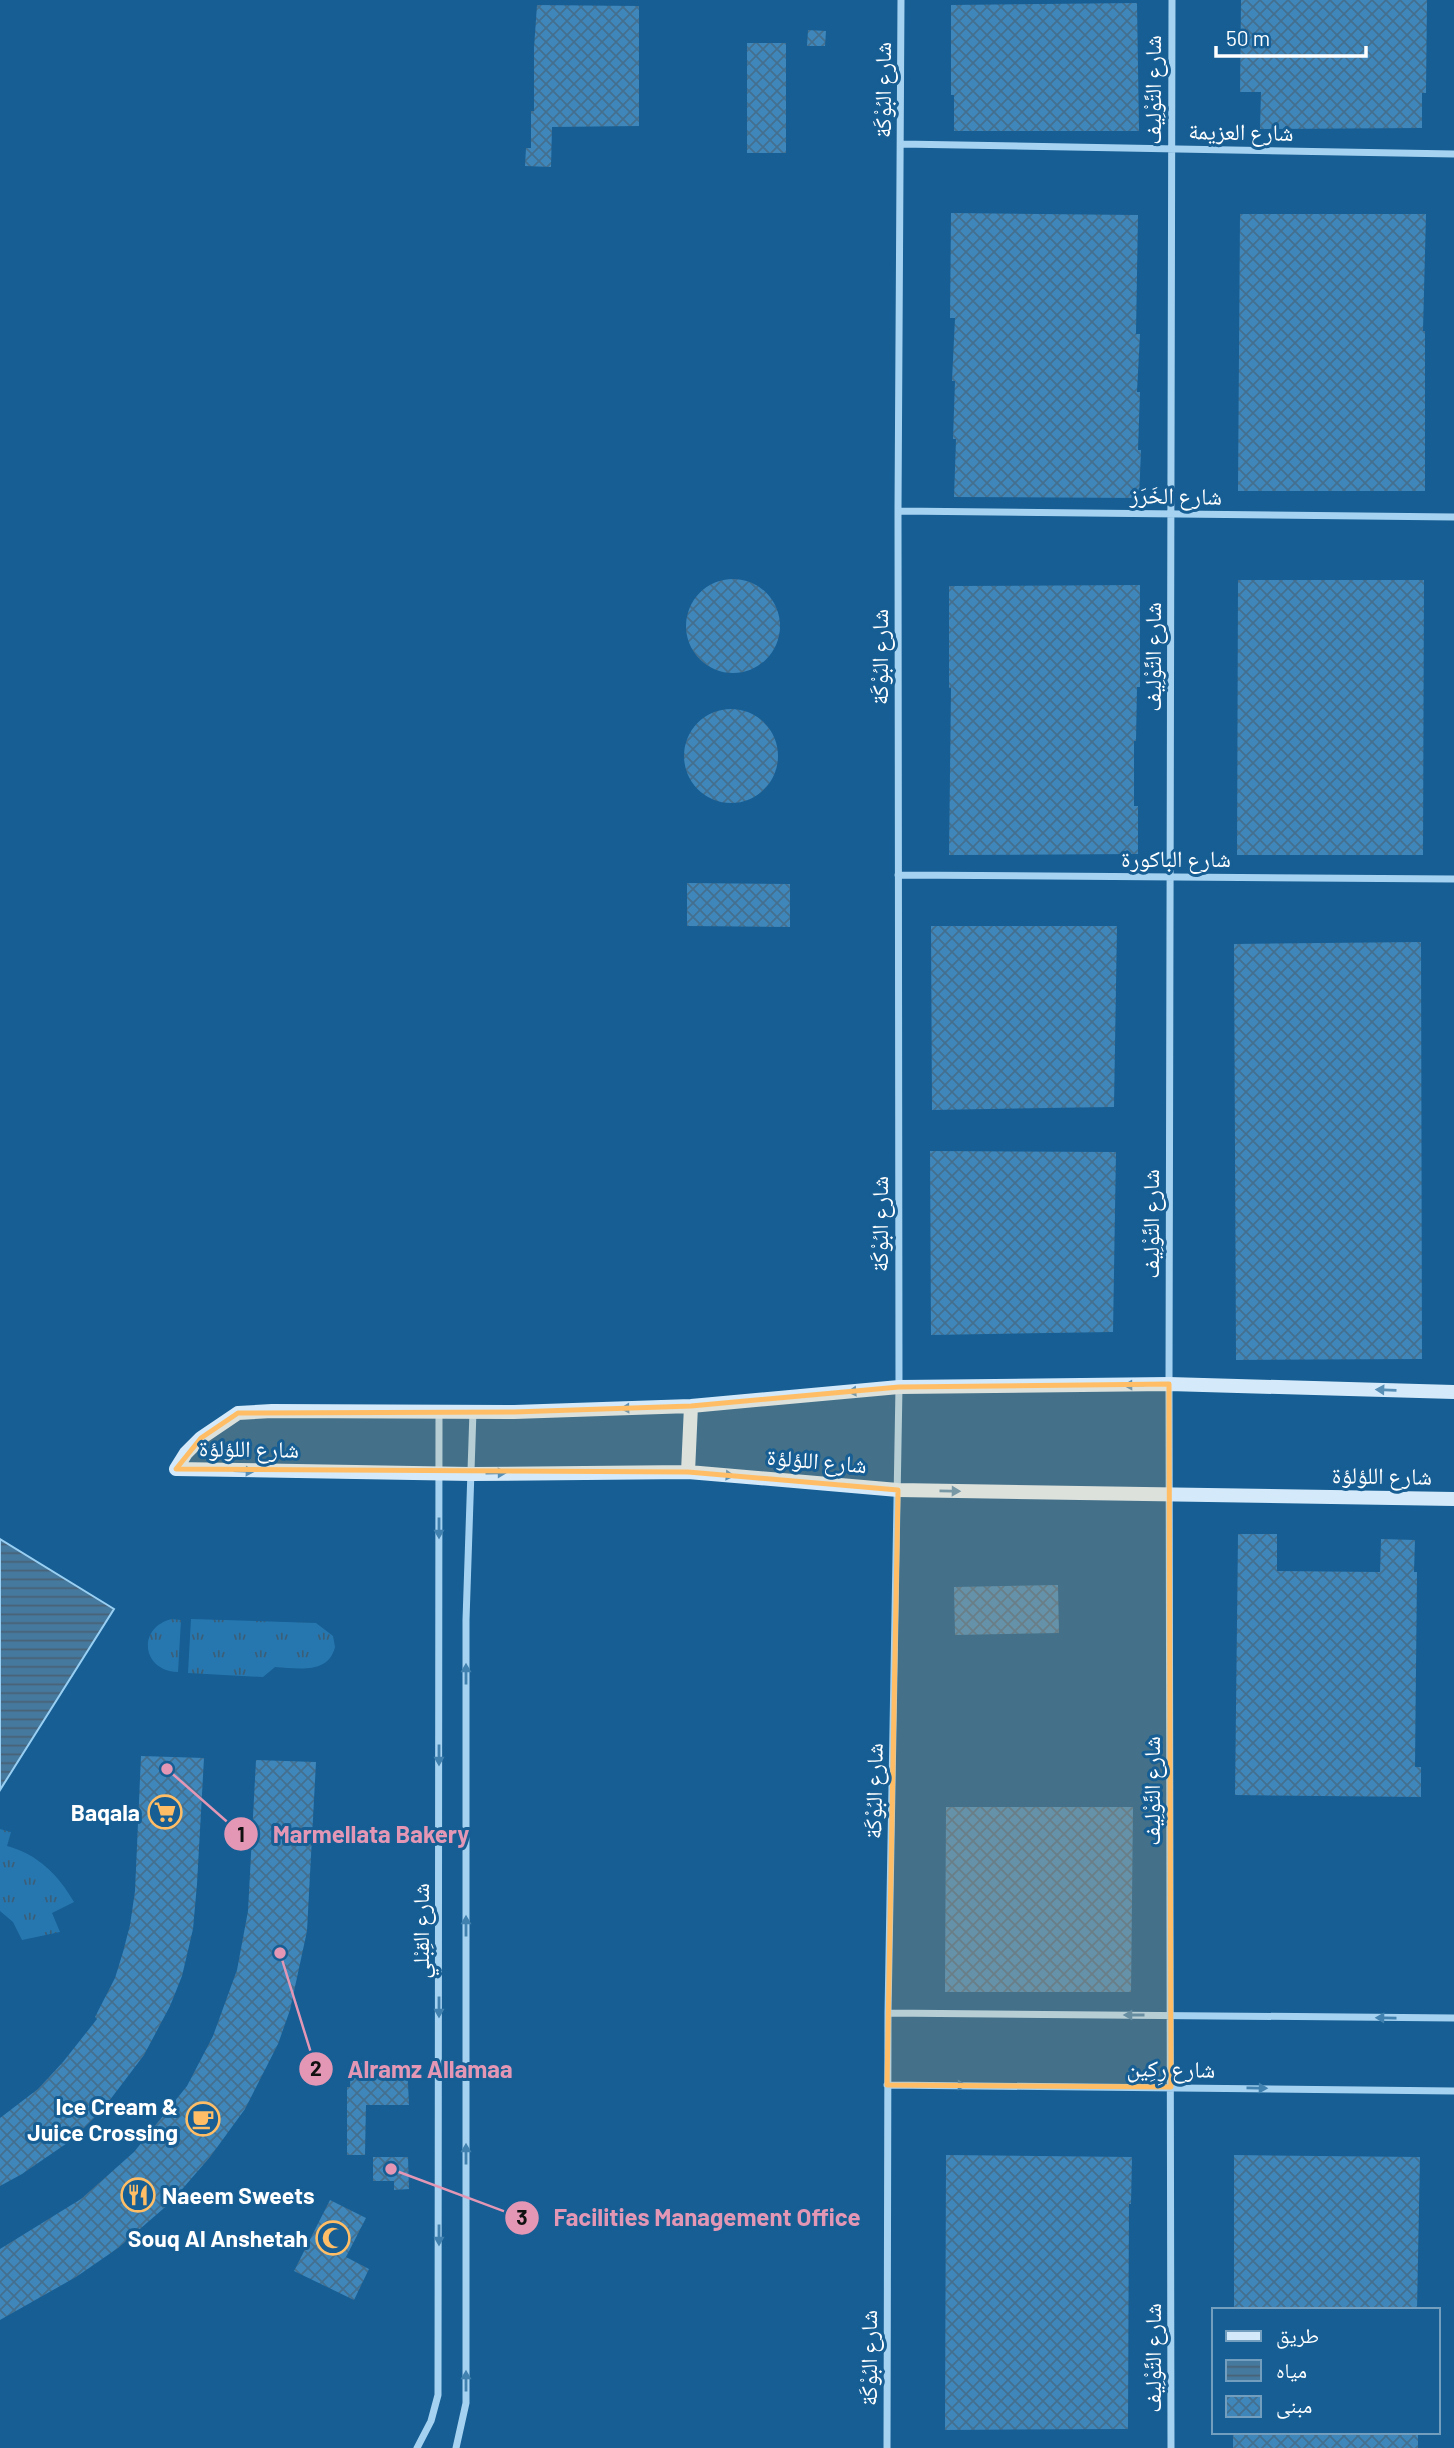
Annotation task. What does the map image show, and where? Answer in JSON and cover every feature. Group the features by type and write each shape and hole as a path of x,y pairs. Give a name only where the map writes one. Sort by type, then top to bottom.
{"street":[{"name":"شارع البُوْكَة","path":"887,2448 887,2085 899,1387 898,511 901,0"},
{"name":"شارع التَّوْلِيف","path":"1171,0 1171,2448"},
{"name":"شارع العزيمة","path":"901,144 1454,153"},
{"name":"شارع الخَرَز","path":"898,511 1454,517"},
{"name":"شارع الباكورة","path":"898,875 1454,880"},
{"name":"شارع اللؤلؤة","path":"1454,1392 1169,1384 899,1387 691,1406 514,1412 439,1410 238,1413 201,1438 186,1453 176,1469 471,1474 688,1472 898,1490 1454,1499"},
{"path":"688,1472 691,1406"},
{"name":"شارع القِبْلي","path":"417,2448 431,2421 438,2395 439,1410"},
{"name":"شارع القِبْلي","path":"456,2448 466,2403 466,1620 473,1410"},
{"path":"888,2013 1454,2018"},
{"name":"شارع رِكِين","path":"887,2085 1454,2091"}],"highlighted area":[{"path":"1169,1384 1171,2087 887,2085 898,1490 688,1472 176,1469 201,1438 238,1413 514,1412 691,1406 899,1387"}],"green space":[{"path":"172,1619 181,1620 178,1672 166,1670 157,1664 148,1648 153,1631"},
{"path":"191,1619 316,1623 333,1636 335,1647 326,1662 319,1666 275,1667 263,1677 188,1673"},
{"path":"0,1829 11,1832 7,1846 38,1860 62,1883 74,1902 52,1913 60,1932 22,1940 13,1922 0,1911"}],"water":[{"path":"0,1539 114,1609 0,1790"}],"building":[{"path":"1241,0 1427,0 1426,93 1422,93 1422,128 1260,129 1261,92 1240,92"},
{"path":"1137,3 1139,131 954,131 954,95 951,95 951,5"},
{"path":"537,5 639,6 639,126 552,127 551,167 525,166 526,148 531,148 531,111 534,111"},
{"path":"808,30 826,31 825,46 807,46"},
{"path":"747,43 786,43 786,153 747,153"},
{"path":"951,213 1138,215 1136,334 1140,334 1137,392 1140,392 1139,498 954,497 955,381 952,381 955,318 950,318"},
{"path":"1240,214 1426,214 1423,331 1425,491 1238,491"},
{"path":"733,579 751,582 766,593 777,608 780,626 777,644 766,659 751,670 733,673 715,670 700,659 689,644 686,626 689,608 700,593 715,582"},
{"path":"1238,580 1424,580 1423,855 1237,855"},
{"path":"1140,585 1140,687 1137,687 1134,741 1134,806 1138,806 1138,854 949,855 949,586"},
{"path":"731,709 749,712 764,723 775,738 778,756 775,774 764,789 749,800 731,803 713,800 698,789 687,774 684,756 687,738 698,723 713,712"},
{"path":"687,883 790,884 790,927 687,926"},
{"path":"931,926 1117,926 1114,1107 932,1110"},
{"path":"1421,942 1422,1359 1236,1360 1234,944"},
{"path":"930,1151 1116,1152 1113,1332 931,1335"},
{"path":"1238,1534 1277,1534 1277,1571 1380,1572 1381,1539 1415,1540 1415,1767 1421,1767 1421,1797 1235,1795"},
{"path":"1058,1585 1059,1633 955,1635 954,1587"},
{"path":"141,1756 204,1758 193,1929 182,1976 170,2006 144,2055 103,2109 73,2139 0,2186 0,2118 38,2089 63,2062 97,2019 95,2017 115,1978 130,1925 135,1891"},
{"path":"256,1760 316,1762 307,1931 290,2010 278,2044 245,2109 210,2157 171,2202 118,2248 76,2277 0,2320 0,2249 81,2199 134,2152 187,2086 213,2036 237,1970 248,1911"},
{"path":"946,1807 1133,1807 1131,1992 945,1992"},
{"path":"351,2063 407,2063 409,2105 366,2105 365,2155 347,2155 347,2087 350,2087"},
{"path":"946,2155 1132,2157 1129,2204 1128,2429 945,2430"},
{"path":"1234,2155 1420,2157 1417,2308 1234,2308"},
{"path":"373,2157 408,2157 409,2189 394,2190 394,2181 373,2181"},
{"name":"Souq Al Anshetah","path":"330,2200 366,2218 346,2257 369,2269 354,2300 294,2271"},
{"path":"1233,2434 1418,2434 1418,2448 1233,2448"}],"place":[{"name":"Marmellata Bakery","path":"167,1769"},
{"name":"Baqala","path":"165,1812"},
{"name":"Alramz Allamaa","path":"280,1953"},
{"name":"Ice Cream & Juice Crossing","path":"203,2119"},
{"name":"Facilities Management Office","path":"391,2169"},
{"name":"Naeem Sweets","path":"138,2195"},
{"name":"Souq Al Anshetah","path":"333,2238"}]}
